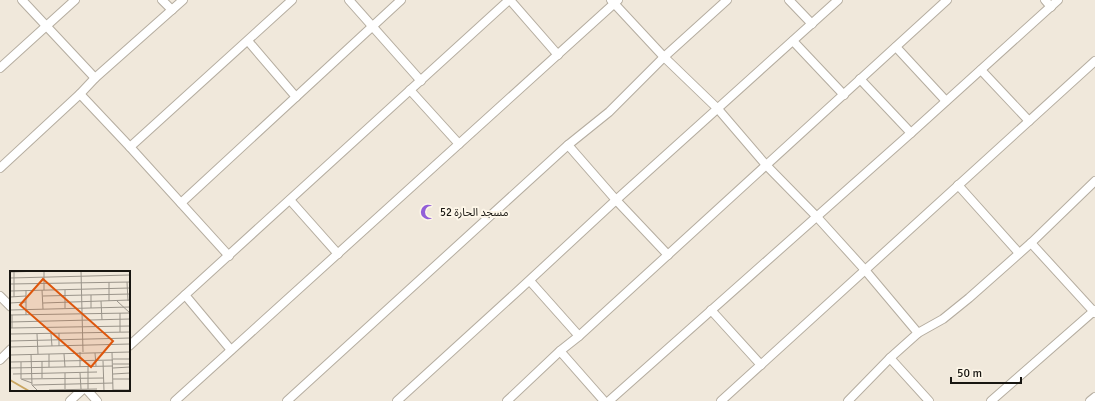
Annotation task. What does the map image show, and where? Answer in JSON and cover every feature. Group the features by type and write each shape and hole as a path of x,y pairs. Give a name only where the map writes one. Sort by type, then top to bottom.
{"street":[{"path":"22,0 95,78"},
{"path":"0,68 75,0"},
{"path":"162,0 172,10"},
{"path":"0,168 80,94 95,78 183,0"},
{"path":"130,147 292,0"},
{"path":"349,0 421,81"},
{"path":"181,202 401,0"},
{"path":"130,345 510,0 558,54"},
{"path":"287,401 568,145 609,112 664,57 727,0"},
{"path":"789,0 812,24"},
{"path":"397,401 530,281 616,200 718,110 838,0"},
{"path":"507,401 560,351 579,336 844,95 946,0"},
{"path":"1045,0 1051,7"},
{"path":"609,401 911,133 1058,0"},
{"path":"174,401 558,54 614,1 664,57 718,110 766,165 817,216 918,333"},
{"path":"248,41 296,97"},
{"path":"793,41 844,95"},
{"path":"896,47 946,101"},
{"path":"721,401 1095,61"},
{"path":"981,70 1029,121"},
{"path":"860,79 911,133"},
{"path":"410,90 459,144"},
{"path":"80,94 181,202 229,256"},
{"path":"568,145 616,200 668,255"},
{"path":"848,401 890,358 918,333 948,315 969,298 1031,243 1095,181"},
{"path":"958,185 1019,253"},
{"path":"290,200 338,254"},
{"path":"991,401 1094,311 1031,243"},
{"path":"530,281 579,336"},
{"path":"185,295 231,350"},
{"path":"0,296 10,306"},
{"path":"711,310 761,365"},
{"path":"0,360 10,350"},
{"path":"560,351 604,401"},
{"path":"890,358 929,401"},
{"path":"70,401 81,391"},
{"path":"88,391 97,401"},
{"path":"1090,401 1095,397"}],"place":[{"name":"مسجد الحارة 52","path":"428,212"}]}
